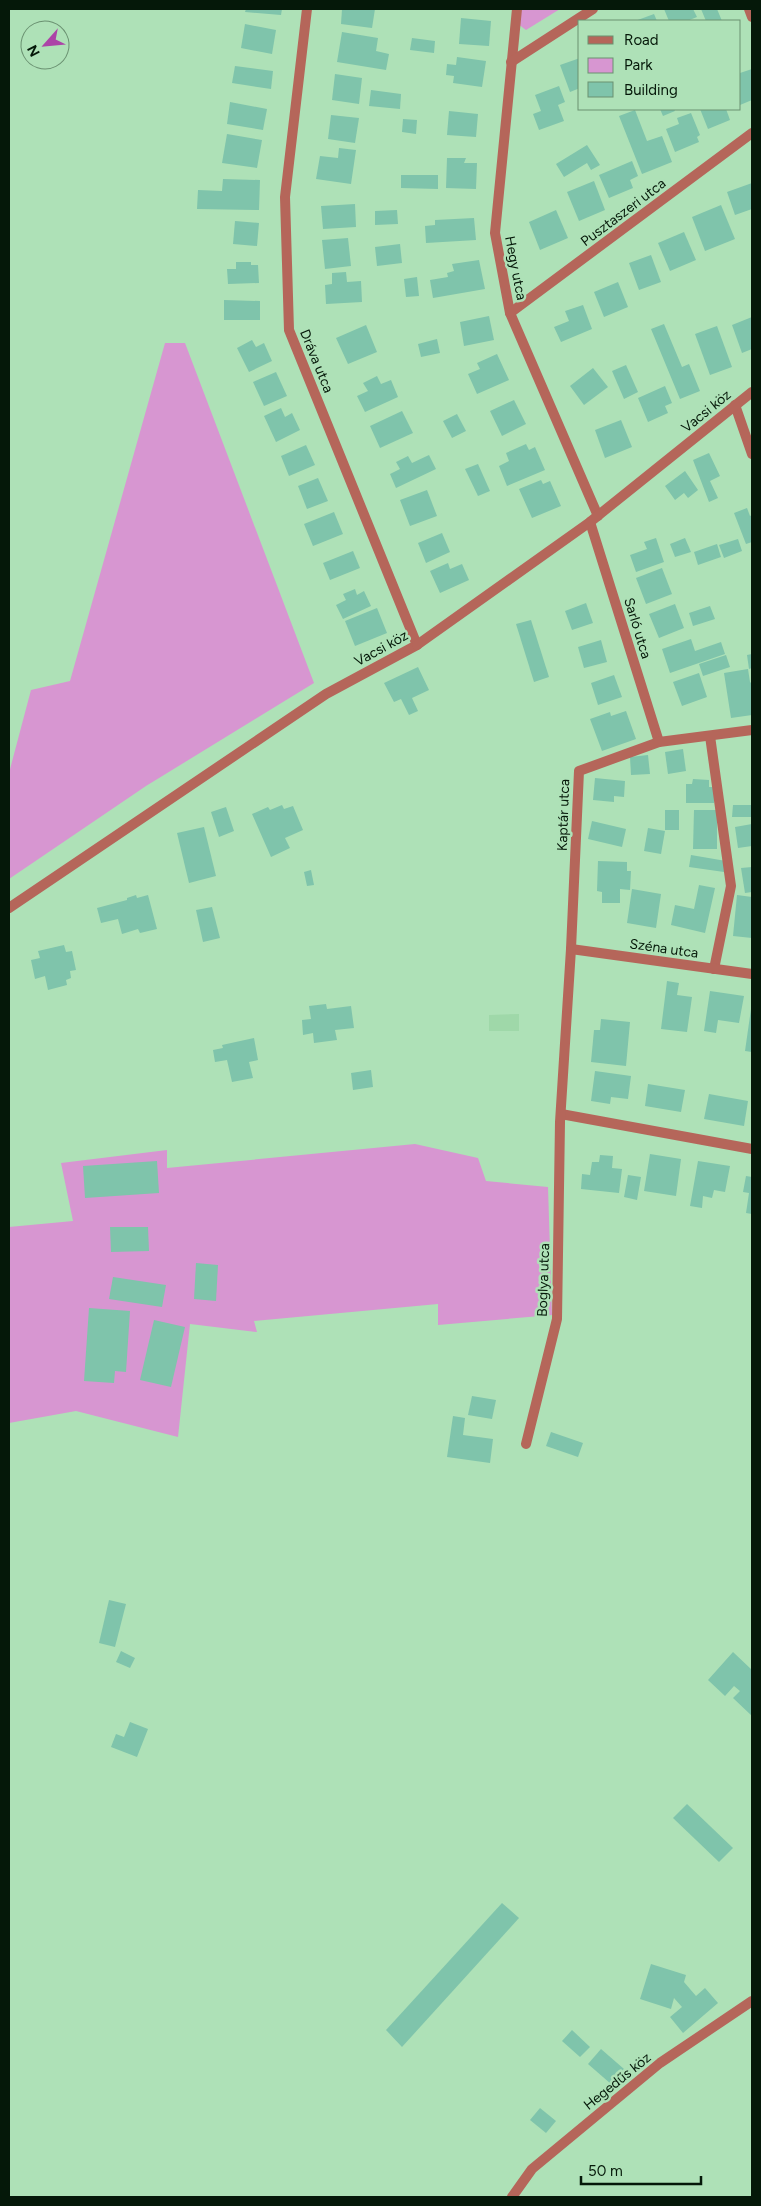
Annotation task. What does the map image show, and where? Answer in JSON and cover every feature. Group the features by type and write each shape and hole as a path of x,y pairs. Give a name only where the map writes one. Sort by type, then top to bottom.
{"street":[{"name":"Dráva utca","path":"307,9 285,197 289,330 417,645"},
{"name":"Hegy utca","path":"517,9 495,233 510,313 594,519"},
{"path":"512,62 593,9"},
{"path":"749,9 752,18"},
{"name":"Pusztaszeri utca","path":"510,313 752,133"},
{"name":"Vacsi köz","path":"9,908 326,694 417,645 594,519 752,392"},
{"path":"735,405 752,454"},
{"name":"Sarló utca","path":"594,519 659,742"},
{"name":"Kaptár utca","path":"571,949 579,771 659,742 752,730"},
{"path":"710,736 730,886 714,969"},
{"name":"Széna utca","path":"571,949 752,974"},
{"name":"Boglya utca","path":"526,1444 557,1319 561,1114 571,949"},
{"path":"561,1114 752,1149"},
{"name":"Hegedűs köz","path":"512,2197 532,2169 653,2069 752,2001"}],"shaded area":[{"path":"519,1014 519,1031 489,1031 489,1015"}],"green space":[{"path":"520,9 560,9 526,30 518,24"},
{"path":"165,343 185,343 314,683 146,786 9,879 9,773 31,690 70,681"},
{"path":"415,1144 478,1158 486,1181 548,1187 552,1315 438,1325 438,1304 254,1321 257,1332 190,1324 178,1437 76,1411 9,1423 9,1227 73,1221 61,1163 167,1150 167,1168"}],"building":[{"path":"246,9 282,9 281,15 245,12"},
{"path":"342,9 375,9 372,28 341,24"},
{"path":"664,9 693,9 697,17 690,20 669,20"},
{"path":"701,9 717,9 722,20 706,20"},
{"path":"654,14 657,20 638,20"},
{"path":"461,18 491,21 489,46 459,44"},
{"path":"245,24 276,30 272,54 241,48"},
{"path":"342,32 378,38 376,51 389,54 386,70 337,62"},
{"path":"412,38 435,41 434,53 410,50"},
{"path":"457,57 486,61 482,87 453,83 454,76 446,75 447,64 456,65"},
{"path":"578,59 578,89 570,92 560,65"},
{"path":"235,66 273,71 271,89 232,83"},
{"path":"752,69 752,100 741,105 741,73"},
{"path":"335,74 362,78 359,104 332,100"},
{"path":"559,86 565,102 558,105 564,121 539,130 533,114 541,111 535,95"},
{"path":"371,90 401,94 400,109 369,106"},
{"path":"230,102 267,109 263,130 227,124"},
{"path":"635,110 647,141 662,136 672,162 642,174 619,116"},
{"path":"660,110 675,111 663,116"},
{"path":"700,110 726,110 730,120 708,129"},
{"path":"449,111 478,114 476,137 447,135"},
{"path":"691,113 700,135 697,137 699,142 675,152 666,129 679,124 677,118"},
{"path":"331,115 359,118 355,143 328,139"},
{"path":"403,119 417,120 416,134 402,132"},
{"path":"227,134 262,140 257,168 222,163"},
{"path":"587,145 600,165 591,170 587,163 564,177 556,164"},
{"path":"339,148 356,150 351,184 316,179 320,156 338,158"},
{"path":"447,158 466,158 464,163 477,163 476,189 446,188"},
{"path":"632,161 638,176 630,180 633,188 609,198 599,175"},
{"path":"401,175 438,175 438,189 401,188"},
{"path":"223,179 260,180 259,210 197,209 198,190 222,191"},
{"path":"594,181 605,210 579,221 567,192"},
{"path":"752,183 752,209 735,215 727,192"},
{"path":"355,204 356,227 323,229 321,206"},
{"path":"721,205 735,239 705,251 692,217"},
{"path":"397,210 398,224 375,225 375,211"},
{"path":"556,210 568,238 540,250 529,222"},
{"path":"474,218 476,240 426,243 425,226 435,225 435,220"},
{"path":"235,221 259,223 257,246 233,244"},
{"path":"684,232 696,260 670,271 658,243"},
{"path":"348,238 351,266 325,269 322,240"},
{"path":"400,244 402,263 377,266 375,247"},
{"path":"651,255 661,282 639,290 629,263"},
{"path":"479,260 485,289 433,298 430,280 448,277 447,273 454,271 452,264"},
{"path":"236,262 251,262 251,265 258,265 259,283 228,284 227,269 236,269"},
{"path":"346,272 347,282 361,281 362,302 326,304 325,285 332,284 332,273"},
{"path":"417,277 419,296 406,297 404,279"},
{"path":"618,282 628,307 604,317 594,292"},
{"path":"224,300 260,301 260,320 224,320"},
{"path":"583,305 592,329 561,342 554,327 569,321 565,311"},
{"path":"489,316 494,340 464,346 460,322"},
{"path":"752,317 752,349 742,353 732,325"},
{"path":"664,324 682,367 689,364 700,391 680,399 651,329"},
{"path":"366,325 377,352 348,364 336,338"},
{"path":"717,326 732,367 710,375 695,334"},
{"path":"437,339 440,353 421,357 418,344"},
{"path":"252,340 256,347 264,343 272,361 249,372 237,348"},
{"path":"497,354 509,380 477,394 468,374 480,369 477,363"},
{"path":"626,365 638,392 624,399 612,371"},
{"path":"593,368 608,387 584,405 570,386"},
{"path":"276,372 287,396 264,406 253,382"},
{"path":"377,376 381,384 391,380 398,397 365,412 357,396 368,391 363,383"},
{"path":"665,386 672,403 665,406 668,413 648,422 638,398"},
{"path":"514,400 526,424 502,436 490,411"},
{"path":"281,408 285,417 292,413 300,430 276,442 264,416"},
{"path":"402,411 413,433 380,448 370,426"},
{"path":"457,414 466,431 452,438 443,421"},
{"path":"621,420 632,447 605,458 595,430"},
{"path":"526,444 529,450 535,447 545,470 507,486 499,466 509,461 506,453"},
{"path":"306,445 315,465 289,476 281,456"},
{"path":"709,453 720,476 710,481 718,498 709,502 693,460"},
{"path":"429,455 436,469 396,488 390,474 400,469 396,462 408,456 412,463"},
{"path":"478,464 490,491 478,496 465,469"},
{"path":"685,471 698,490 688,498 684,493 675,500 665,486"},
{"path":"318,478 328,501 307,509 298,486"},
{"path":"541,480 543,484 550,481 561,506 532,518 519,489"},
{"path":"427,490 437,516 410,526 400,500"},
{"path":"747,508 750,516 752,515 752,542 746,544 734,513"},
{"path":"334,512 343,534 313,546 304,524"},
{"path":"442,533 450,552 426,563 418,543"},
{"path":"656,538 664,562 636,572 630,555 647,549 644,542"},
{"path":"685,538 691,552 675,557 670,544"},
{"path":"738,539 742,551 724,558 719,545"},
{"path":"717,544 721,557 698,565 694,552"},
{"path":"353,551 360,568 330,580 323,563"},
{"path":"448,563 450,569 462,564 469,580 440,593 430,571"},
{"path":"662,568 672,594 646,604 636,578"},
{"path":"355,589 357,595 364,591 371,606 343,619 336,605 346,600 343,594"},
{"path":"586,603 593,623 572,630 565,611"},
{"path":"675,604 684,628 659,638 649,614"},
{"path":"710,606 715,619 693,626 689,613"},
{"path":"377,608 387,633 355,646 345,621"},
{"path":"531,620 549,677 534,682 516,624"},
{"path":"691,639 695,651 721,642 725,654 670,673 662,649"},
{"path":"601,640 607,662 584,668 578,647"},
{"path":"752,654 752,668 749,669 747,655"},
{"path":"726,655 730,667 703,676 699,664"},
{"path":"418,667 429,690 412,698 418,711 409,715 401,699 394,702 384,683"},
{"path":"748,669 752,684 752,715 731,718 724,673"},
{"path":"699,673 707,697 682,706 673,682"},
{"path":"614,675 622,697 598,705 591,683"},
{"path":"626,711 636,739 602,751 590,719 610,712 611,716"},
{"path":"683,749 686,771 668,774 665,752"},
{"path":"648,755 650,774 631,775 630,757"},
{"path":"595,778 625,781 624,797 614,796 614,802 593,800"},
{"path":"693,779 709,780 709,787 714,787 714,803 686,803 686,784 692,784"},
{"path":"282,805 284,809 293,806 303,830 285,838 290,848 271,857 252,814 268,807 270,810"},
{"path":"733,805 752,805 752,817 732,817"},
{"path":"226,807 234,831 219,837 211,812"},
{"path":"665,810 679,810 679,830 665,830"},
{"path":"694,810 717,810 717,849 693,849"},
{"path":"592,821 626,829 622,847 588,839"},
{"path":"752,824 752,846 738,848 735,827"},
{"path":"204,827 216,876 189,883 177,833"},
{"path":"648,828 665,831 661,854 644,851"},
{"path":"691,855 726,861 724,872 689,867"},
{"path":"598,861 627,862 627,871 631,871 630,890 620,889 620,903 602,903 602,892 597,891"},
{"path":"752,867 752,892 745,893 741,868"},
{"path":"311,870 314,885 307,886 304,872"},
{"path":"699,885 715,888 705,933 671,925 675,905 694,909"},
{"path":"632,889 661,894 656,928 627,923"},
{"path":"136,895 137,898 148,895 157,929 140,933 138,929 122,934 118,919 101,923 97,908 127,900 127,898"},
{"path":"737,895 752,897 752,938 733,936"},
{"path":"212,907 220,938 203,942 196,910"},
{"path":"64,945 66,952 72,951 76,970 70,971 71,978 66,980 67,985 48,990 45,976 35,979 31,960 40,958 38,951"},
{"path":"667,981 679,983 677,995 692,997 687,1032 661,1029"},
{"path":"710,991 744,996 739,1023 718,1020 716,1033 704,1031"},
{"path":"326,1004 327,1009 351,1006 354,1028 335,1030 337,1040 314,1043 313,1033 303,1035 302,1020 311,1019 309,1006"},
{"path":"752,1009 752,1052 745,1051"},
{"path":"601,1019 630,1022 626,1066 591,1062 594,1030 600,1030"},
{"path":"254,1038 258,1060 249,1062 253,1078 232,1082 227,1060 215,1062 213,1050 223,1048 222,1045"},
{"path":"371,1070 373,1087 353,1090 351,1073"},
{"path":"595,1071 631,1076 628,1099 611,1097 610,1104 591,1101"},
{"path":"648,1084 685,1090 681,1112 645,1106"},
{"path":"709,1094 748,1101 744,1126 704,1119"},
{"path":"650,1154 681,1159 676,1196 644,1191"},
{"path":"600,1155 613,1156 612,1168 622,1169 619,1193 581,1189 582,1174 590,1175 592,1162 599,1162"},
{"path":"157,1161 159,1193 85,1198 83,1166"},
{"path":"698,1161 730,1166 725,1192 714,1190 712,1198 703,1196 702,1208 690,1206"},
{"path":"628,1175 641,1177 637,1200 624,1197"},
{"path":"746,1176 752,1177 752,1214 746,1213 749,1193 743,1192"},
{"path":"110,1227 148,1227 149,1251 111,1252"},
{"path":"196,1263 218,1265 216,1301 194,1299"},
{"path":"113,1277 166,1285 162,1307 109,1299"},
{"path":"89,1308 130,1311 126,1372 115,1371 114,1383 84,1381"},
{"path":"154,1320 185,1327 171,1387 140,1380"},
{"path":"472,1396 496,1400 492,1419 468,1415"},
{"path":"453,1416 465,1418 463,1435 493,1439 490,1463 447,1457"},
{"path":"551,1432 583,1443 578,1457 546,1446"},
{"path":"109,1600 126,1604 115,1647 99,1643"},
{"path":"121,1651 135,1658 130,1668 116,1662"},
{"path":"733,1652 752,1670 752,1716 733,1698 740,1691 734,1686 725,1696 708,1680"},
{"path":"130,1722 148,1729 137,1757 111,1747 116,1734 124,1737"},
{"path":"687,1804 733,1848 719,1862 673,1818"},
{"path":"502,1903 519,1918 402,2047 386,2030"},
{"path":"651,1964 686,1975 684,1982 696,1996 705,1988 718,2003 683,2033 670,2017 682,2007 674,1998 671,2009 640,1999"},
{"path":"572,2030 590,2047 580,2057 562,2041"},
{"path":"601,2049 624,2069 611,2084 588,2064"},
{"path":"540,2108 556,2121 546,2133 530,2120"}]}
